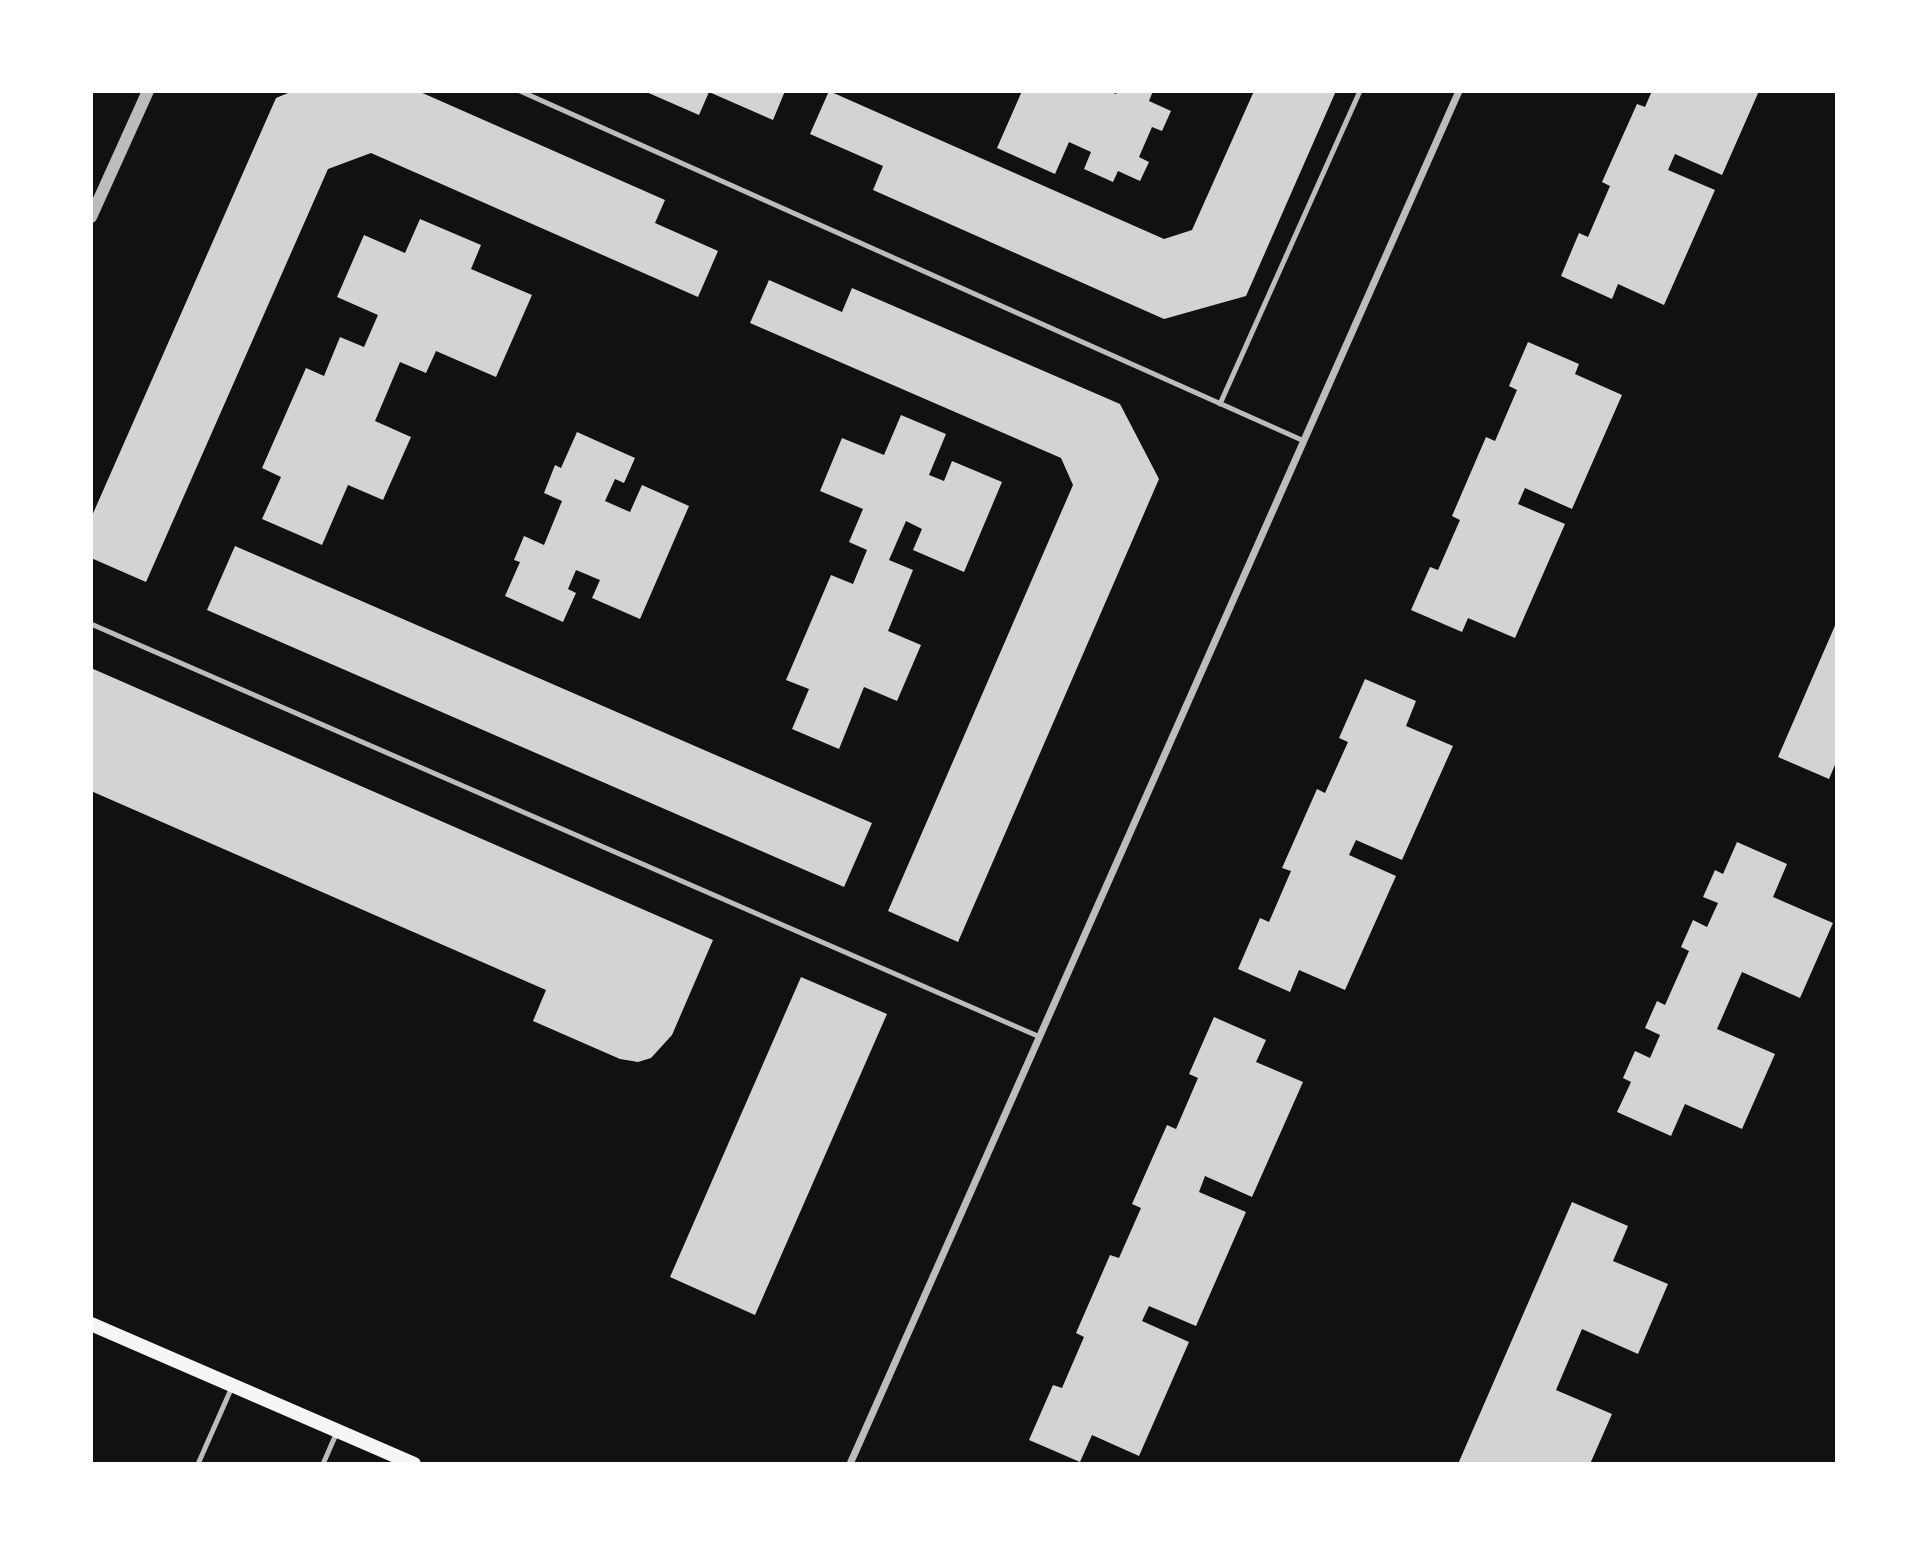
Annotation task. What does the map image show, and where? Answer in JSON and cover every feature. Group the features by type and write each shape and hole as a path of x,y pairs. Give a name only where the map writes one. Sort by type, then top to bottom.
{"main road":[{"path":"91,1324 414,1464"}],"street":[{"path":"91,217 148,91"},
{"path":"850,1464 1459,91"}],"lane":[{"path":"520,91 1304,441"},
{"path":"1220,404 1360,91"},
{"path":"91,624 1040,1037"},
{"path":"198,1464 233,1385"},
{"path":"323,1464 338,1431"}],"building":[{"path":"293,91 418,91 665,200 655,223 718,251 698,297 371,153 328,169 146,582 91,558 91,518 276,98"},
{"path":"644,91 785,91 773,120 709,92 699,115"},
{"path":"829,91 1164,239 1192,230 1254,91 1336,91 1246,296 1164,319 873,190 883,166 810,134"},
{"path":"1022,91 1109,91 1116,94 1118,91 1153,91 1149,101 1171,111 1162,131 1152,127 1139,157 1149,162 1140,181 1118,171 1113,182 1084,169 1091,152 1069,142 1055,174 997,148"},
{"path":"1652,91 1759,91 1722,175 1675,154 1668,170 1715,190 1664,305 1618,284 1612,299 1561,276 1579,233 1588,237 1610,186 1602,182 1637,104 1645,107"},
{"path":"420,219 481,245 471,269 532,295 496,377 436,351 426,373 400,362 375,421 411,437 383,500 348,485 322,545 262,519 281,477 262,468 306,368 324,376 340,337 364,347 378,315 337,297 364,235 405,253"},
{"path":"769,280 842,312 852,288 1120,404 1159,479 958,942 888,911 1073,485 1061,458 750,323"},
{"path":"1528,342 1579,364 1575,374 1622,395 1572,509 1525,488 1518,504 1565,524 1515,638 1468,618 1462,632 1411,610 1430,567 1438,570 1460,520 1452,516 1486,437 1495,441 1517,390 1509,386"},
{"path":"901,415 946,434 929,475 944,481 952,461 1002,482 964,572 913,550 922,529 906,521 889,560 913,570 888,631 921,645 897,701 864,687 839,749 792,729 809,689 786,680 831,575 853,584 867,550 849,542 863,509 820,491 842,438 884,455"},
{"path":"577,432 635,458 624,483 615,479 605,501 630,512 642,485 689,506 640,619 592,598 600,580 576,570 568,589 576,593 563,622 505,596 520,562 514,560 524,536 544,545 562,501 544,493 555,465 561,468"},
{"path":"235,546 872,823 844,887 207,610"},
{"path":"1837,621 1837,760 1829,779 1778,757"},
{"path":"91,668 713,940 672,1035 651,1058 638,1062 620,1059 533,1021 546,990 91,791"},
{"path":"1365,679 1416,701 1406,726 1453,746 1402,860 1356,840 1349,855 1396,876 1345,990 1299,970 1290,992 1238,969 1260,918 1269,922 1291,871 1282,868 1317,789 1325,793 1348,742 1339,738"},
{"path":"1737,842 1787,864 1773,897 1833,923 1800,998 1742,972 1717,1029 1775,1054 1742,1129 1685,1104 1671,1136 1617,1112 1631,1082 1623,1078 1635,1051 1650,1058 1660,1035 1645,1028 1657,1001 1665,1005 1689,951 1681,947 1693,920 1707,927 1718,903 1703,897 1715,870 1723,874"},
{"path":"801,977 887,1014 755,1315 670,1277"},
{"path":"1214,1017 1266,1040 1256,1062 1303,1082 1252,1197 1205,1176 1199,1192 1246,1212 1196,1326 1149,1306 1142,1321 1189,1342 1139,1456 1092,1435 1080,1462 1029,1440 1053,1385 1062,1388 1084,1337 1076,1333 1110,1255 1119,1258 1141,1208 1132,1204 1167,1125 1176,1129 1198,1078 1189,1074"},
{"path":"1572,1202 1628,1226 1613,1261 1668,1284 1638,1354 1582,1329 1556,1390 1612,1414 1590,1464 1458,1464"}]}
